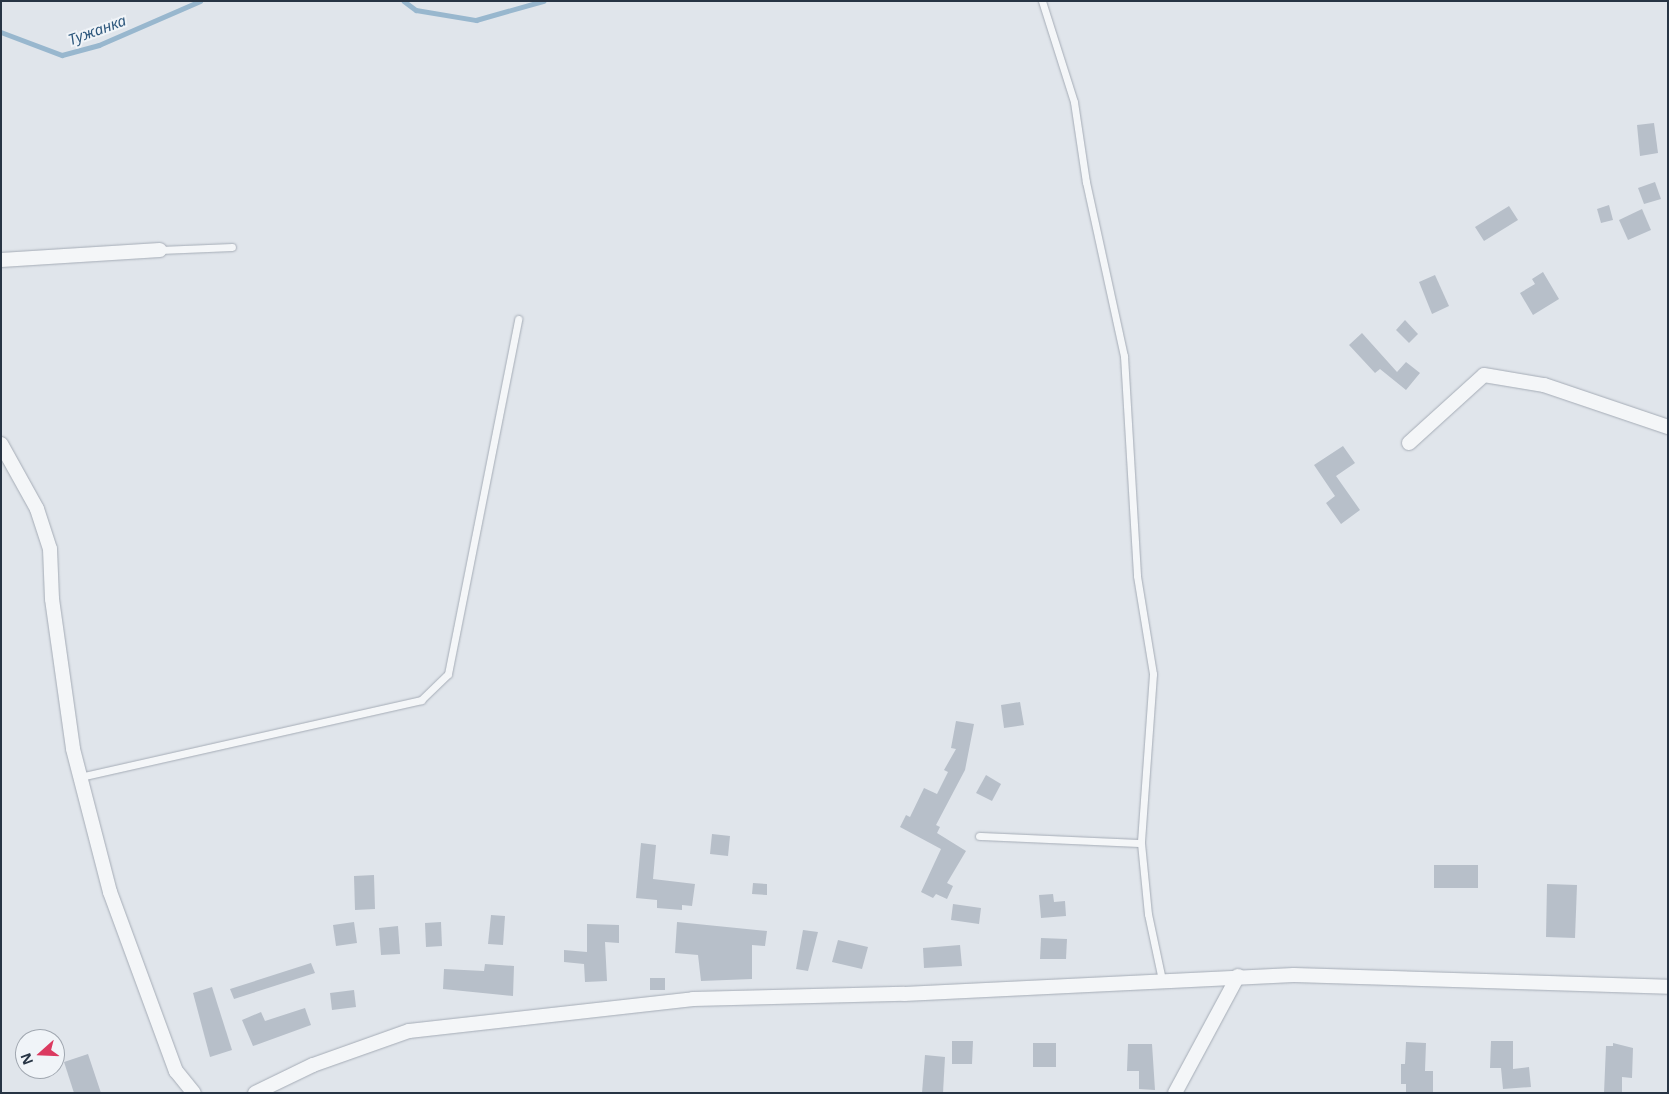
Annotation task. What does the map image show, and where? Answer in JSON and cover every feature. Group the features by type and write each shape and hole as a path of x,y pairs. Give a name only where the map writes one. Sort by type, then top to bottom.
{"street":[{"path":"1,260 160,250"},
{"path":"1409,443 1484,375 1544,385 1668,427"},
{"path":"1,444 37,509 50,549 52,598 80,778 110,892 176,1071 194,1093"},
{"path":"1175,1093 1238,976"},
{"path":"260,1092 313,1065 409,1031 519,1016 693,999 904,994 1238,976 1668,988"}],"lane":[{"path":"1042,1 1074,102 1086,182 1124,356 1137,576 1153,674 1141,843 1148,914 1162,980"},
{"path":"160,250 232,247"},
{"path":"80,778 421,700 448,674 518,319"},
{"path":"979,836 1141,843"}],"building":[{"path":"1654,123 1658,153 1640,156 1637,125"},
{"path":"1655,182 1661,199 1644,204 1638,188"},
{"path":"1609,205 1613,220 1601,223 1597,209"},
{"path":"1509,206 1518,220 1484,241 1475,227"},
{"path":"1642,209 1651,230 1628,240 1619,220"},
{"path":"1543,272 1559,299 1533,315 1520,293 1535,284 1532,279"},
{"path":"1435,275 1449,306 1432,314 1419,282"},
{"path":"1405,320 1418,334 1409,343 1396,330"},
{"path":"1362,333 1397,372 1406,362 1420,373 1406,390 1380,369 1375,373 1349,345"},
{"path":"1343,446 1355,463 1336,476 1360,510 1341,524 1326,503 1335,496 1314,465"},
{"path":"1020,702 1024,725 1004,728 1001,705"},
{"path":"956,721 974,724 965,770 936,825 940,827 937,833 966,851 947,883 953,886 947,899 936,894 933,898 921,892 941,849 900,827 906,815 910,817 924,788 937,794 948,772 944,770 956,749 951,748"},
{"path":"986,775 1001,784 992,801 976,793"},
{"path":"712,834 730,836 728,856 710,854"},
{"path":"641,843 656,845 653,879 695,884 692,906 682,905 682,910 657,908 657,900 636,898"},
{"path":"1434,865 1478,865 1478,888 1434,888"},
{"path":"374,875 375,909 355,910 354,876"},
{"path":"753,883 767,884 767,895 752,894"},
{"path":"1547,884 1577,885 1575,938 1546,937"},
{"path":"1053,894 1054,902 1065,901 1066,916 1041,918 1039,895"},
{"path":"953,904 981,908 979,924 951,920"},
{"path":"491,915 505,916 503,945 488,944"},
{"path":"354,922 357,943 336,946 333,925"},
{"path":"441,922 442,946 426,947 425,923"},
{"path":"677,922 767,931 765,946 752,945 752,979 701,981 698,955 675,953"},
{"path":"587,924 619,925 619,943 605,942 607,981 585,982 584,964 564,962 564,950 587,952"},
{"path":"398,926 400,954 381,955 379,928"},
{"path":"803,930 818,932 808,971 796,969"},
{"path":"1041,938 1067,939 1066,959 1040,959"},
{"path":"838,940 868,947 862,969 832,962"},
{"path":"960,945 962,966 924,968 923,948"},
{"path":"311,963 315,973 234,999 230,989"},
{"path":"485,964 514,966 513,996 443,989 444,969 484,971"},
{"path":"650,978 665,978 665,990 650,990"},
{"path":"212,987 232,1050 210,1057 193,993"},
{"path":"354,990 356,1007 332,1010 330,993"},
{"path":"305,1008 311,1025 253,1046 242,1020 261,1012 265,1021"},
{"path":"952,1041 973,1041 972,1064 952,1064"},
{"path":"1491,1041 1513,1041 1513,1069 1529,1067 1531,1087 1503,1089 1501,1068 1490,1068"},
{"path":"1406,1042 1426,1043 1425,1071 1433,1071 1433,1093 1406,1093 1406,1084 1401,1084 1401,1064 1405,1064"},
{"path":"1033,1043 1056,1043 1056,1067 1033,1067"},
{"path":"1613,1043 1633,1048 1632,1078 1622,1077 1622,1093 1604,1093 1606,1046 1613,1046"},
{"path":"1128,1044 1152,1044 1155,1090 1139,1089 1139,1071 1127,1071"},
{"path":"88,1054 101,1093 74,1093 65,1062"},
{"path":"925,1055 945,1057 943,1093 922,1093"}],"waterway":[{"name":"Тужанка","path":"1,32 62,55 99,45 200,1"},
{"name":"Тужанка","path":"404,1 416,10 476,20 543,1"}]}
